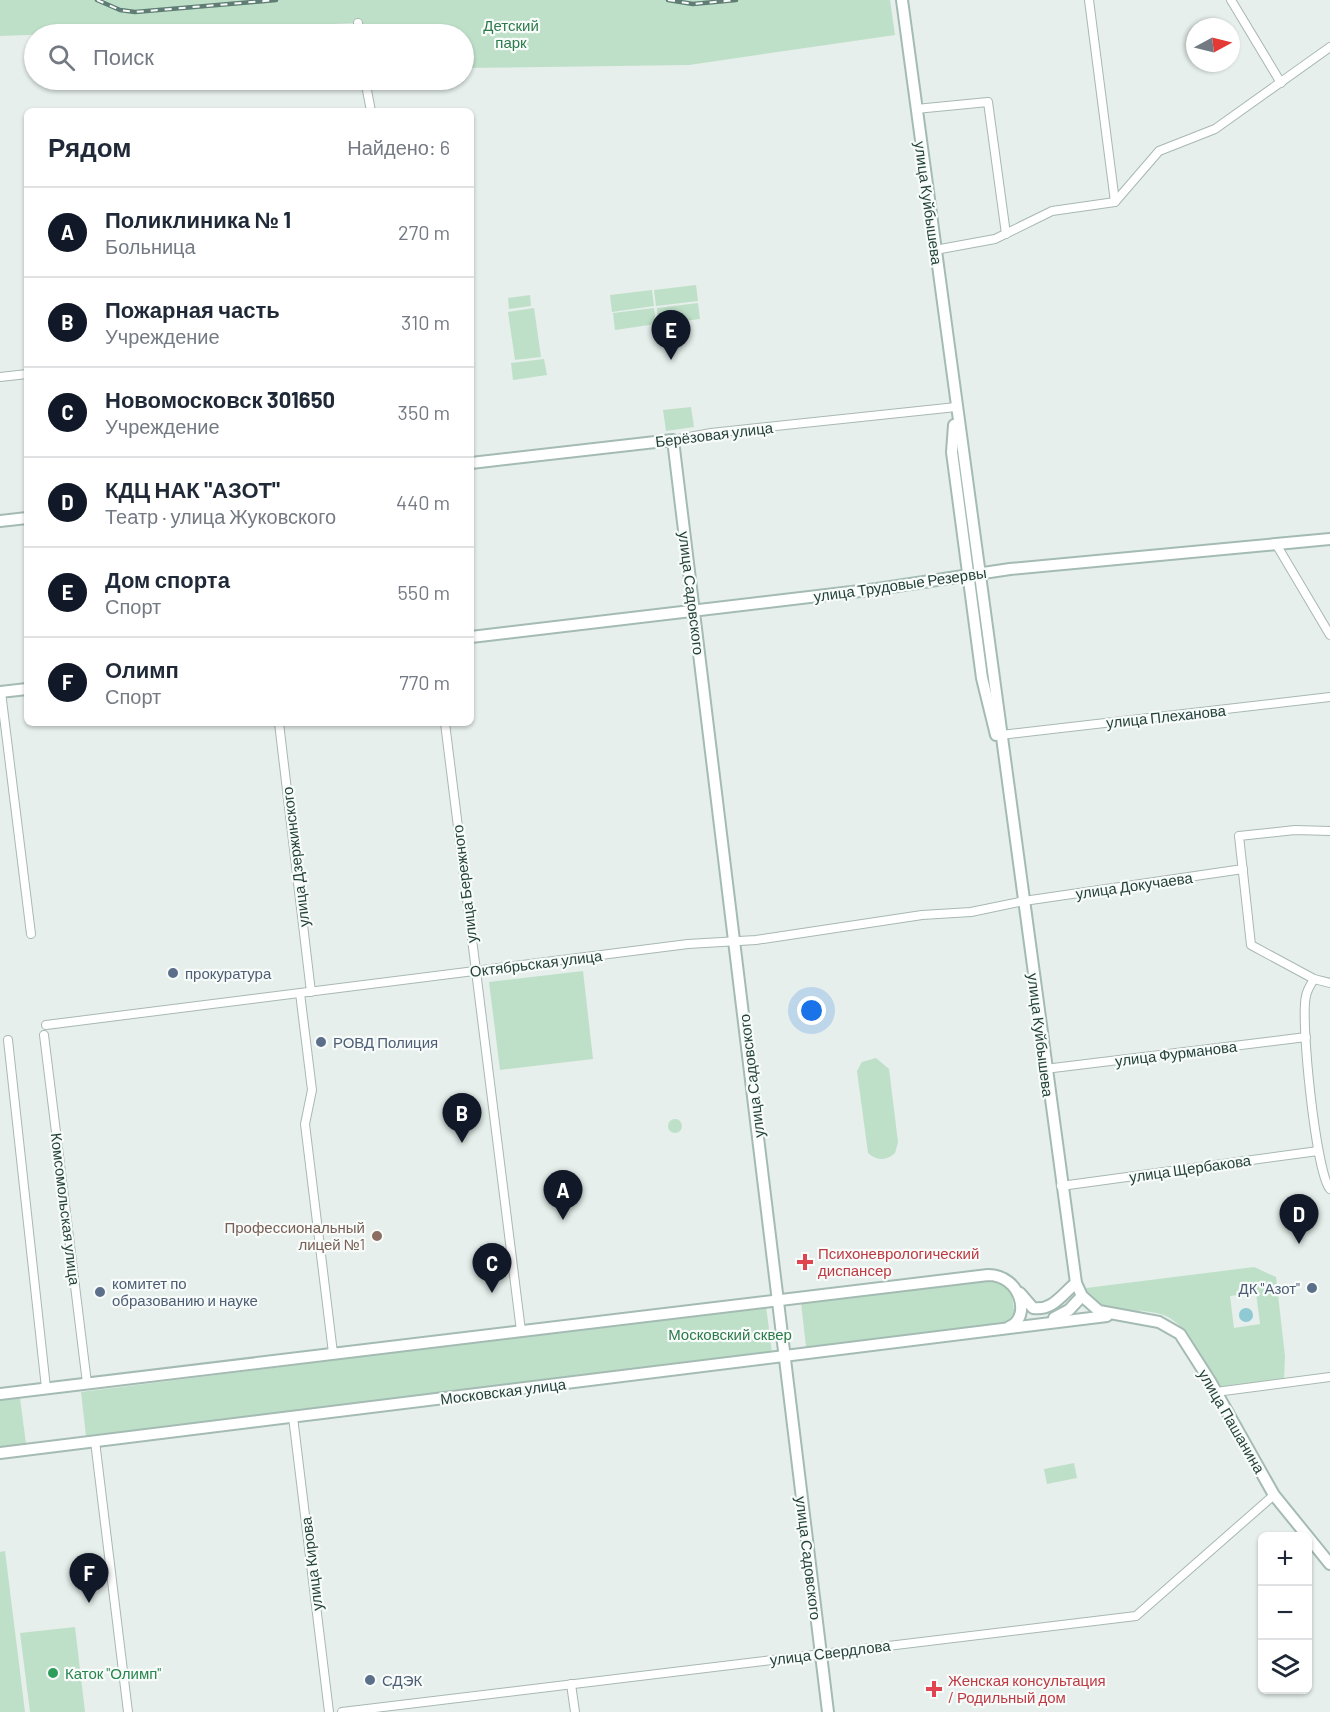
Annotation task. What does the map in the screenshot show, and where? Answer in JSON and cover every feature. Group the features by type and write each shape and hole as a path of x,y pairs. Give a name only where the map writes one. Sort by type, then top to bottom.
{"main road":[{"name":"улица Куйбышева","path":"902,0 956,407 952,452 1007,774 1045,1069 1076,1283 1082,1296 1099,1311 1113,1315"},
{"name":"Берёзовая улица","path":"474,463 674,440"},
{"name":"улица Садовского","path":"674,440 828,1712"},
{"path":"0,521 24,518"},
{"name":"улица Трудовые Резервы","path":"474,637 877,589 973,574 1330,539"},
{"path":"973,574 982,678 1007,774"},
{"path":"0,680 1,692 24,689"},
{"path":"0,1394 987,1275 1002,1276 1033,1308 1044,1308 1058,1300 1076,1283"},
{"path":"1006,1328 1014,1325 1020,1315 1016,1289"},
{"path":"1047,1322 1069,1310 1082,1296"},
{"name":"Московская улица","path":"0,1453 1113,1315"},
{"name":"улица Пашанина","path":"1113,1315 1159,1322 1174,1329 1186,1341 1274,1495 1330,1564"}],"street":[{"path":"1089,0 1115,202"},
{"path":"1231,0 1281,83"},
{"path":"935,250 994,239 1052,211 1115,202 1159,151 1215,129 1330,47"},
{"path":"367,90 370,108"},
{"path":"916,109 988,102 1005,234"},
{"path":"0,377 24,374"},
{"name":"Берёзовая улица","path":"674,440 705,434 956,407"},
{"path":"1276,544 1330,635"},
{"path":"1,692 31,934"},
{"name":"улица Плеханова","path":"1001,735 1330,697"},
{"name":"улица Дзержинского","path":"279,726 311,992"},
{"name":"улица Бережного","path":"446,726 521,1331"},
{"path":"1330,831 1295,830 1239,836 1251,945 1314,979 1330,983"},
{"name":"улица Докучаева","path":"1024,901 1243,869"},
{"name":"Октябрьская улица","path":"46,1025 475,971 735,940 756,940 922,915 971,912 1024,901"},
{"path":"1314,979 1306,997 1306,1037 1318,1150 1330,1189"},
{"path":"300,993 312,1090 305,1124 333,1353"},
{"name":"Комсомольская улица","path":"44,1035 87,1383"},
{"name":"улица Фурманова","path":"1045,1069 1306,1037"},
{"path":"8,1040 46,1388"},
{"name":"улица Щербакова","path":"1061,1186 1318,1150"},
{"path":"1216,1392 1330,1377"},
{"name":"улица Кирова","path":"294,1417 328,1712"},
{"path":"95,1441 128,1712"},
{"name":"улица Свердлова","path":"342,1712 1136,1616 1274,1495"},
{"path":"571,1684 575,1712"}],"green space":[{"name":"Детский парк","path":"0,0 890,0 895,35 689,65 474,68 474,24 24,24 24,35 0,36"},
{"path":"696,285 698,301 656,306 654,290"},
{"path":"652,290 654,306 612,312 610,295"},
{"path":"530,295 531,306 509,309 508,298"},
{"path":"698,303 700,319 658,324 657,308"},
{"path":"534,308 541,357 515,360 508,312"},
{"path":"654,308 656,324 615,330 613,313"},
{"path":"544,359 547,375 513,380 511,363"},
{"path":"691,407 694,427 666,431 663,410"},
{"path":"583,971 593,1059 500,1070 489,982"},
{"path":"876,1058 889,1069 898,1142 895,1153 882,1159 875,1158 868,1153 857,1071 862,1062"},
{"path":"672,1119 678,1119 682,1126 678,1133 672,1133 668,1129 668,1123"},
{"path":"1254,1267 1276,1277 1285,1356 1284,1381 1221,1389 1184,1330 1176,1322 1156,1313 1110,1308 1092,1298 1086,1288","holes":["1256,1293 1260,1324 1234,1328 1230,1296"]},
{"name":"Московский сквер","path":"996,1278 1011,1288 1015,1318 1008,1322 806,1347 801,1302"},
{"name":"Московский сквер","path":"766,1306 772,1353 86,1436 81,1392"},
{"path":"20,1398 26,1444 0,1447 0,1400"},
{"path":"1074,1463 1077,1478 1047,1484 1044,1469"},
{"path":"5,1551 25,1712 0,1712 0,1552"},
{"name":"Каток \"Олимп\"","path":"75,1627 85,1712 30,1712 20,1633"}],"water":[{"path":"1246,1308 1251,1310 1253,1315 1251,1320 1246,1322 1241,1320 1239,1315 1241,1310"}],"railway":[{"path":"97,0 120,10 135,12 276,0"},
{"path":"668,0 693,4 736,0"}],"place":[{"name":"Дом спорта","path":"671,360"},
{"name":"прокуратура","path":"173,973"},
{"name":"РОВД Полиция","path":"321,1042"},
{"name":"Пожарная часть","path":"462,1143"},
{"name":"Поликлиника № 1","path":"563,1220"},
{"name":"Профессиональный лицей №1","path":"377,1236"},
{"name":"КДЦ НАК \"АЗОТ\"","path":"1299,1244"},
{"name":"Психоневрологический диспансер","path":"805,1262"},
{"name":"ДК \"Азот\"","path":"1312,1288"},
{"name":"комитет по образованию и науке","path":"100,1292"},
{"name":"Новомосковск 301650","path":"492,1293"},
{"name":"Олимп","path":"89,1603"},
{"name":"Каток \"Олимп\"","path":"53,1673"},
{"name":"СДЭК","path":"370,1680"},
{"name":"Женская консультация / Родильный дом","path":"934,1689"}]}
